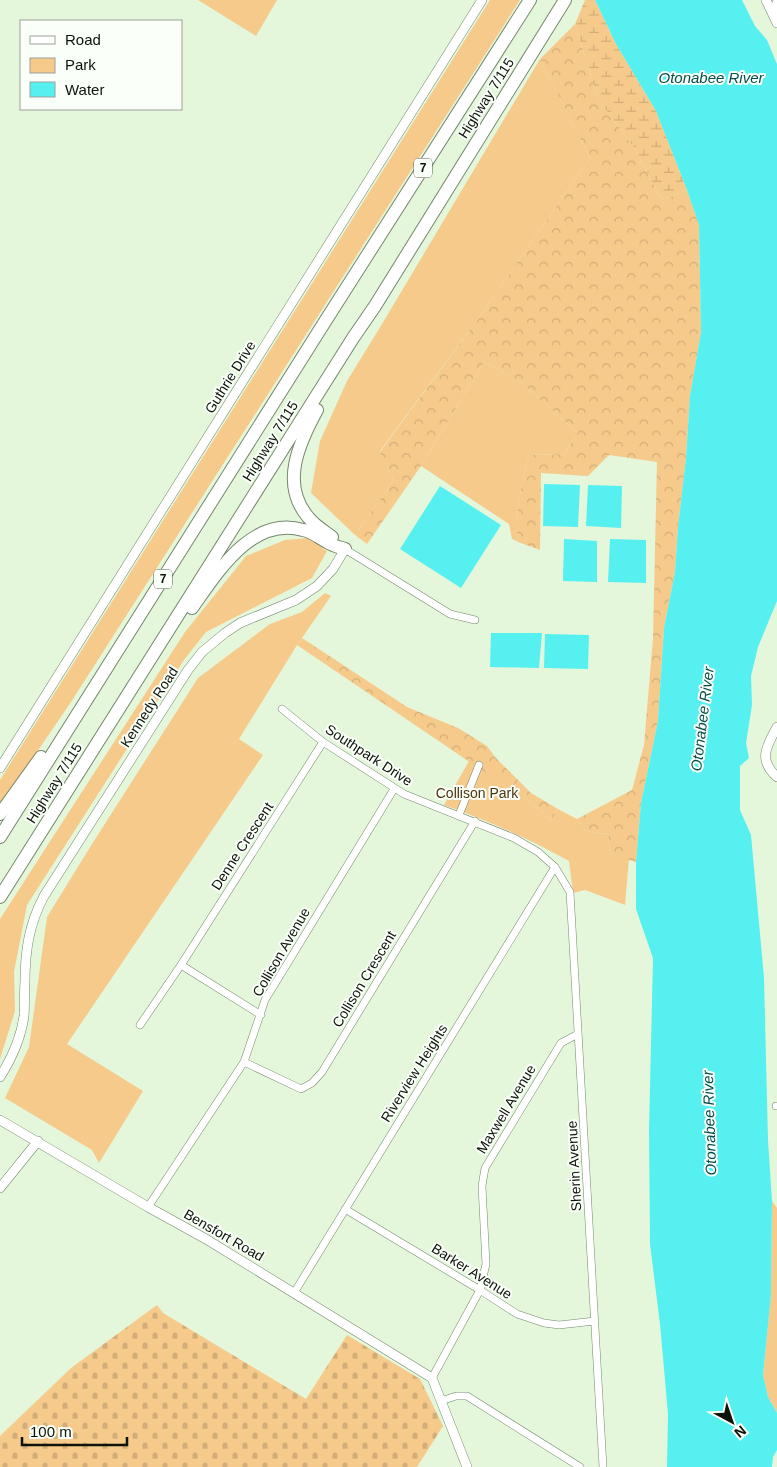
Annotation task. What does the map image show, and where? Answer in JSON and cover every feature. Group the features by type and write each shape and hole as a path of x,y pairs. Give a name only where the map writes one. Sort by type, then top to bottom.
{"highway":[{"name":"Highway 7/115","path":"0,837 530,0"},
{"name":"Highway 7/115","path":"0,897 375,306 565,0"},
{"path":"345,549 309,518 297,500 292,481 293,469 307,428 375,306"},
{"path":"119,709 224,565 244,544 267,531 294,528 304,530 334,546 345,549"},
{"path":"0,814 54,739 77,715"}],"street":[{"name":"Guthrie Drive","path":"0,768 482,0"},
{"path":"766,0 776,22"},
{"path":"776,22 777,3"},
{"path":"345,549 450,614 475,620"},
{"name":"Kennedy Road","path":"0,1076 10,1060 21,1031 24,1015 26,953 29,933 37,909 188,670 202,652 240,623 296,600 317,586 333,569 345,549"},
{"name":"Southpark Drive","path":"282,708 323,742 394,789 514,838 538,852 555,867"},
{"path":"777,727 766,747 765,760 769,770 777,777"},
{"name":"Denne Crescent","path":"140,1025 181,965 323,742"},
{"path":"459,815 479,765"},
{"name":"Collison Avenue","path":"148,1207 244,1062 265,1000 394,789"},
{"name":"Collison Crescent","path":"244,1062 301,1089 312,1083 322,1072 475,822"},
{"name":"Sherin Avenue","path":"555,867 570,892 603,1467"},
{"name":"Riverview Heights","path":"294,1292 555,867"},
{"path":"181,965 260,1015"},
{"name":"Maxwell Avenue","path":"432,1378 480,1290 486,1264 482,1186 485,1168 561,1042 578,1034"},
{"name":"Bensfort Road","path":"0,1120 206,1239 432,1378"},
{"path":"0,1188 38,1141"},
{"name":"Barker Avenue","path":"345,1209 517,1314 544,1323 559,1325 595,1321"},
{"path":"432,1378 466,1467"},
{"path":"441,1401 456,1396 467,1396 580,1467"}],"green space":[{"path":"198,0 277,0 256,36"},
{"path":"490,0 520,0 71,702 0,803 0,780"},
{"path":"585,0 595,0 616,44 656,111 687,190 662,200 633,146 598,99 575,24"},
{"path":"575,24 598,99 633,146 662,200 687,190 699,225 701,332 690,396 675,572 664,628 658,721 641,803 636,862 610,854 608,834 586,831 577,819 632,790 644,745 653,638 657,462 609,455 588,476 541,473 540,550 518,542 518,509 529,455 564,454 578,433 520,382 484,362 421,466 367,544 355,535 394,479 380,452 480,316 590,158 540,59"},
{"path":"540,59 590,158 480,316 380,451 394,479 355,535 311,493 320,441 347,381"},
{"path":"484,362 520,382 578,433 564,454 529,455 518,509 518,542 512,539 509,524 421,466"},
{"path":"308,538 327,551 312,578 206,632 184,660 27,905 14,972 15,1011 0,1059 0,919 185,632 246,556 285,540"},
{"path":"325,593 331,596 297,645 239,739 263,755 67,1044 143,1091 99,1163 92,1150 5,1098 29,1047 47,917 198,678 270,624 302,612"},
{"path":"302,638 407,707 458,728 487,746 495,757 531,793 558,809 551,820 533,804 297,645"},
{"name":"Collison Park","path":"469,761 533,804 551,820 558,809 577,819 586,831 608,834 610,854 629,859 625,905 585,890 573,893 569,861 508,830 444,805"},
{"path":"772,1201 777,1208 777,1413 768,1397 763,1375 771,1295"},
{"path":"157,1305 163,1313 306,1399 347,1335 420,1379 443,1426 417,1467 0,1467 0,1436 71,1368"}],"water":[{"name":"Otonabee River","path":"595,0 742,0 755,26 767,40 777,64 777,601 758,647 751,676 752,705 746,743 749,758 740,766 740,810 751,835 764,978 768,1140 772,1201 771,1295 763,1375 768,1397 777,1413 777,1450 773,1457 772,1467 667,1467 668,1414 660,1324 650,1244 649,1130 653,958 636,909 636,862 641,803 658,721 664,628 675,572 690,396 701,332 699,225 656,111 616,44"},
{"path":"544,484 580,485 578,527 543,526"},
{"path":"588,485 622,486 621,528 586,526"},
{"path":"440,486 501,525 461,588 400,549"},
{"path":"564,539 597,541 597,582 563,581"},
{"path":"610,539 646,540 646,583 608,582"},
{"path":"491,633 542,633 539,668 490,667"},
{"path":"545,634 589,635 588,669 544,668"}]}
